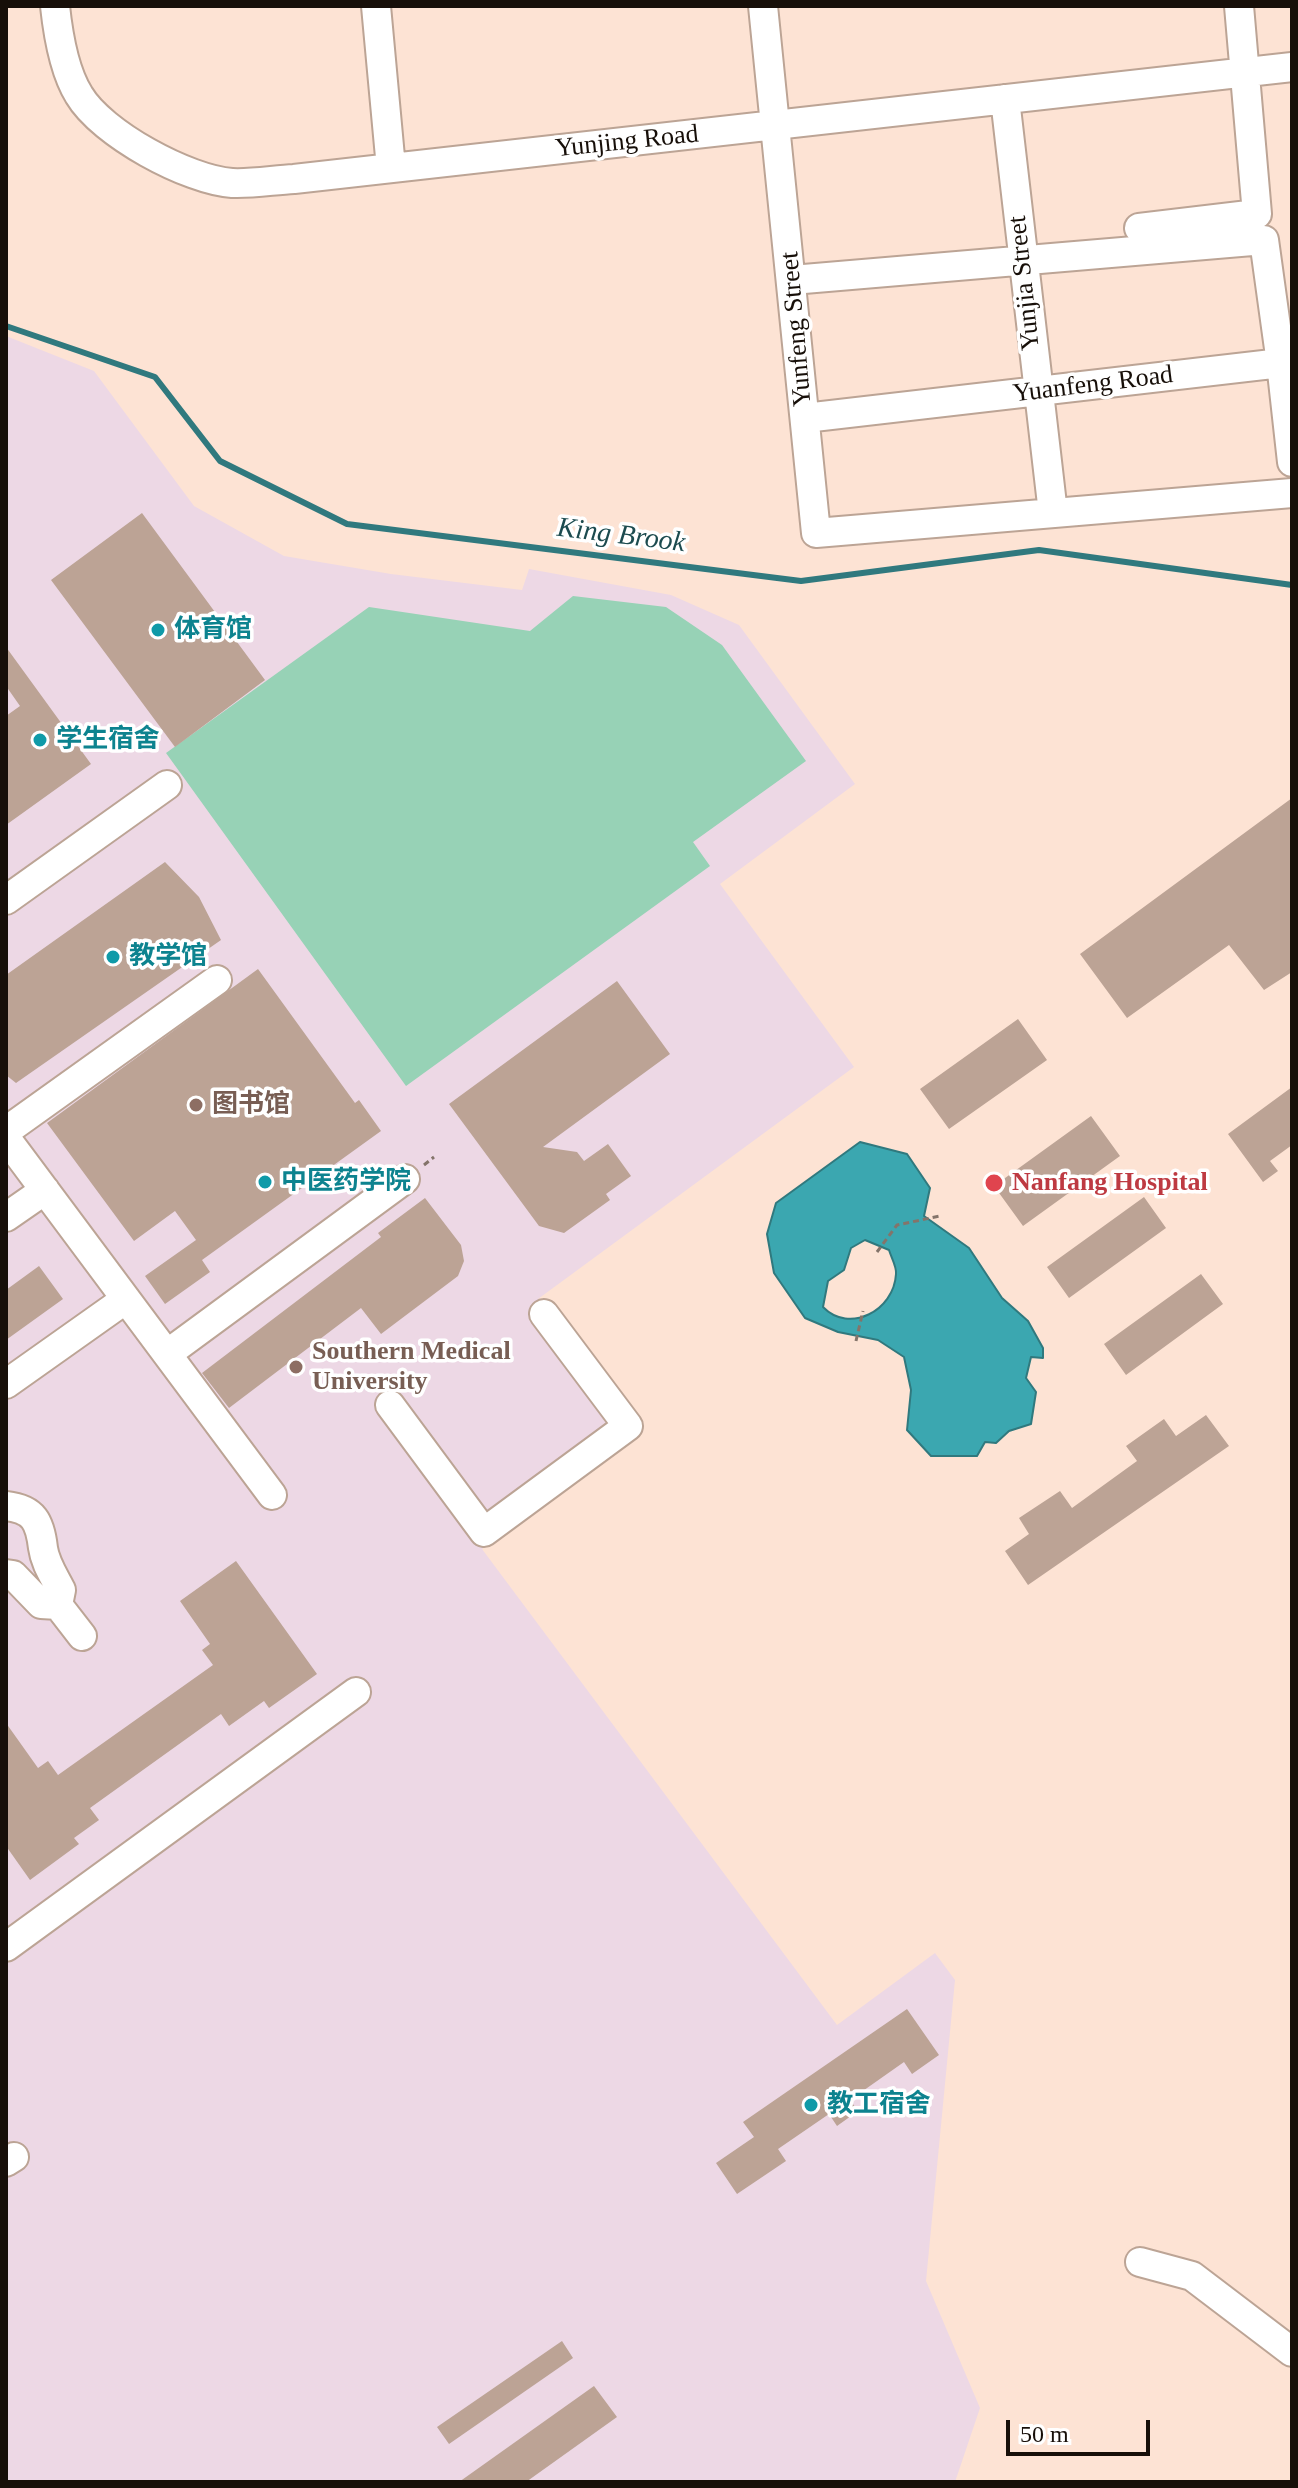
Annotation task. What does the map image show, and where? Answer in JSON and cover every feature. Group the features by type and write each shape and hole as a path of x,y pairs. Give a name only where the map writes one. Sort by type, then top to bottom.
{"street":[{"name":"Yunjing Road","path":"55,6 58,34 79,96 108,124 182,170 231,183 391,168 1292,67"},
{"path":"376,6 391,168"},
{"name":"Yunfeng Street","path":"763,6 816,533 1053,513"},
{"path":"1139,228 1257,214 1239,6"},
{"name":"Yunjia Street","path":"1005,99 1053,513"},
{"path":"792,280 1264,240 1292,462"},
{"name":"Yuanfeng Road","path":"805,418 1281,363"},
{"path":"1053,513 1292,493"},
{"path":"6,900 167,785"},
{"path":"6,1131 217,980"},
{"path":"6,1138 272,1495"},
{"path":"167,1354 405,1179"},
{"path":"6,1217 45,1190"},
{"path":"6,1384 126,1299"},
{"path":"390,1405 484,1532 628,1426 544,1314"},
{"path":"6,1506 23,1508 35,1517 43,1535 48,1566 61,1590 58,1605"},
{"path":"6,1574 13,1575 41,1604 58,1605 82,1636"},
{"path":"6,1947 356,1692"},
{"path":"1140,2262 1192,2276 1292,2352"}],"path":[{"path":"877,1252 897,1225 940,1216"},
{"path":"856,1341 863,1311"}],"shaded area":[{"name":"Southern Medical University","path":"6,336 94,371 194,506 284,556 391,574 522,590 529,569 671,595 739,625 855,784 720,884 854,1067 538,1299 633,1435 482,1549 837,2025 935,1953 955,1980 926,2281 980,2408 955,2482 6,2482"}],"green space":[{"path":"573,596 666,607 722,645 806,761 693,842 710,866 406,1086 166,753 369,607 530,631"}],"water":[{"path":"860,1142 907,1154 930,1188 924,1216 969,1248 1002,1298 1028,1321 1043,1348 1043,1358 1031,1357 1026,1378 1036,1392 1031,1424 1009,1431 996,1443 985,1442 977,1456 931,1456 907,1430 911,1390 904,1357 878,1340 838,1332 805,1318 774,1273 767,1234 776,1203","holes":["865,1240 889,1250 896,1274 893,1287 879,1308 857,1318 845,1318 823,1307 828,1281 844,1270 851,1248"]}],"building":[{"name":"体育馆","path":"142,513 265,680 175,747 51,580"},
{"name":"学生宿舍","path":"6,647 91,764 6,825 6,716 20,706 6,686"},
{"path":"1292,798 1292,972 1264,990 1229,945 1127,1018 1080,954"},
{"name":"教学馆","path":"165,862 199,897 221,940 16,1083 6,1075 6,975"},
{"name":"图书馆","path":"258,969 355,1103 359,1100 381,1131 202,1260 210,1272 165,1304 145,1276 196,1240 175,1211 134,1241 47,1123"},
{"path":"617,981 670,1054 543,1147 577,1152 584,1161 608,1144 631,1176 606,1194 610,1200 564,1233 539,1226 449,1104"},
{"path":"1018,1019 1047,1060 949,1129 920,1089"},
{"path":"1292,1087 1292,1145 1270,1161 1278,1171 1263,1182 1228,1134"},
{"path":"1091,1116 1120,1156 1023,1226 994,1186"},
{"path":"1144,1197 1166,1228 1069,1298 1047,1267"},
{"path":"425,1198 461,1245 464,1261 458,1276 381,1334 361,1308 229,1408 202,1373 381,1237 378,1233"},
{"path":"39,1266 63,1299 6,1340 6,1290"},
{"path":"1201,1274 1223,1304 1126,1375 1104,1344"},
{"path":"1206,1415 1229,1446 1028,1585 1005,1551 1029,1534 1019,1518 1060,1491 1072,1508 1137,1461 1126,1446 1164,1419 1176,1436"},
{"path":"236,1561 317,1674 269,1708 264,1701 229,1726 221,1714 90,1808 99,1820 74,1838 79,1844 30,1880 6,1846 6,1723 38,1768 48,1761 58,1775 213,1665 202,1650 210,1644 180,1601"},
{"name":"教工宿舍","path":"907,2009 939,2055 912,2074 904,2062 850,2100 858,2111 837,2126 829,2114 778,2149 786,2161 737,2194 716,2163 754,2137 743,2122"},
{"path":"562,2341 573,2358 449,2444 437,2427"},
{"path":"594,2386 617,2417 526,2482 459,2482"}],"waterway":[{"name":"King Brook","path":"6,326 155,377 220,461 347,524 801,581 1039,550 1292,585"}],"place":[{"name":"体育馆","path":"158,630"},
{"name":"学生宿舍","path":"40,740"},
{"name":"教学馆","path":"113,957"},
{"name":"图书馆","path":"196,1105"},
{"name":"中医药学院","path":"265,1182"},
{"name":"Nanfang Hospital","path":"994,1183"},
{"name":"Southern Medical University","path":"296,1367"},
{"name":"教工宿舍","path":"811,2105"}]}
